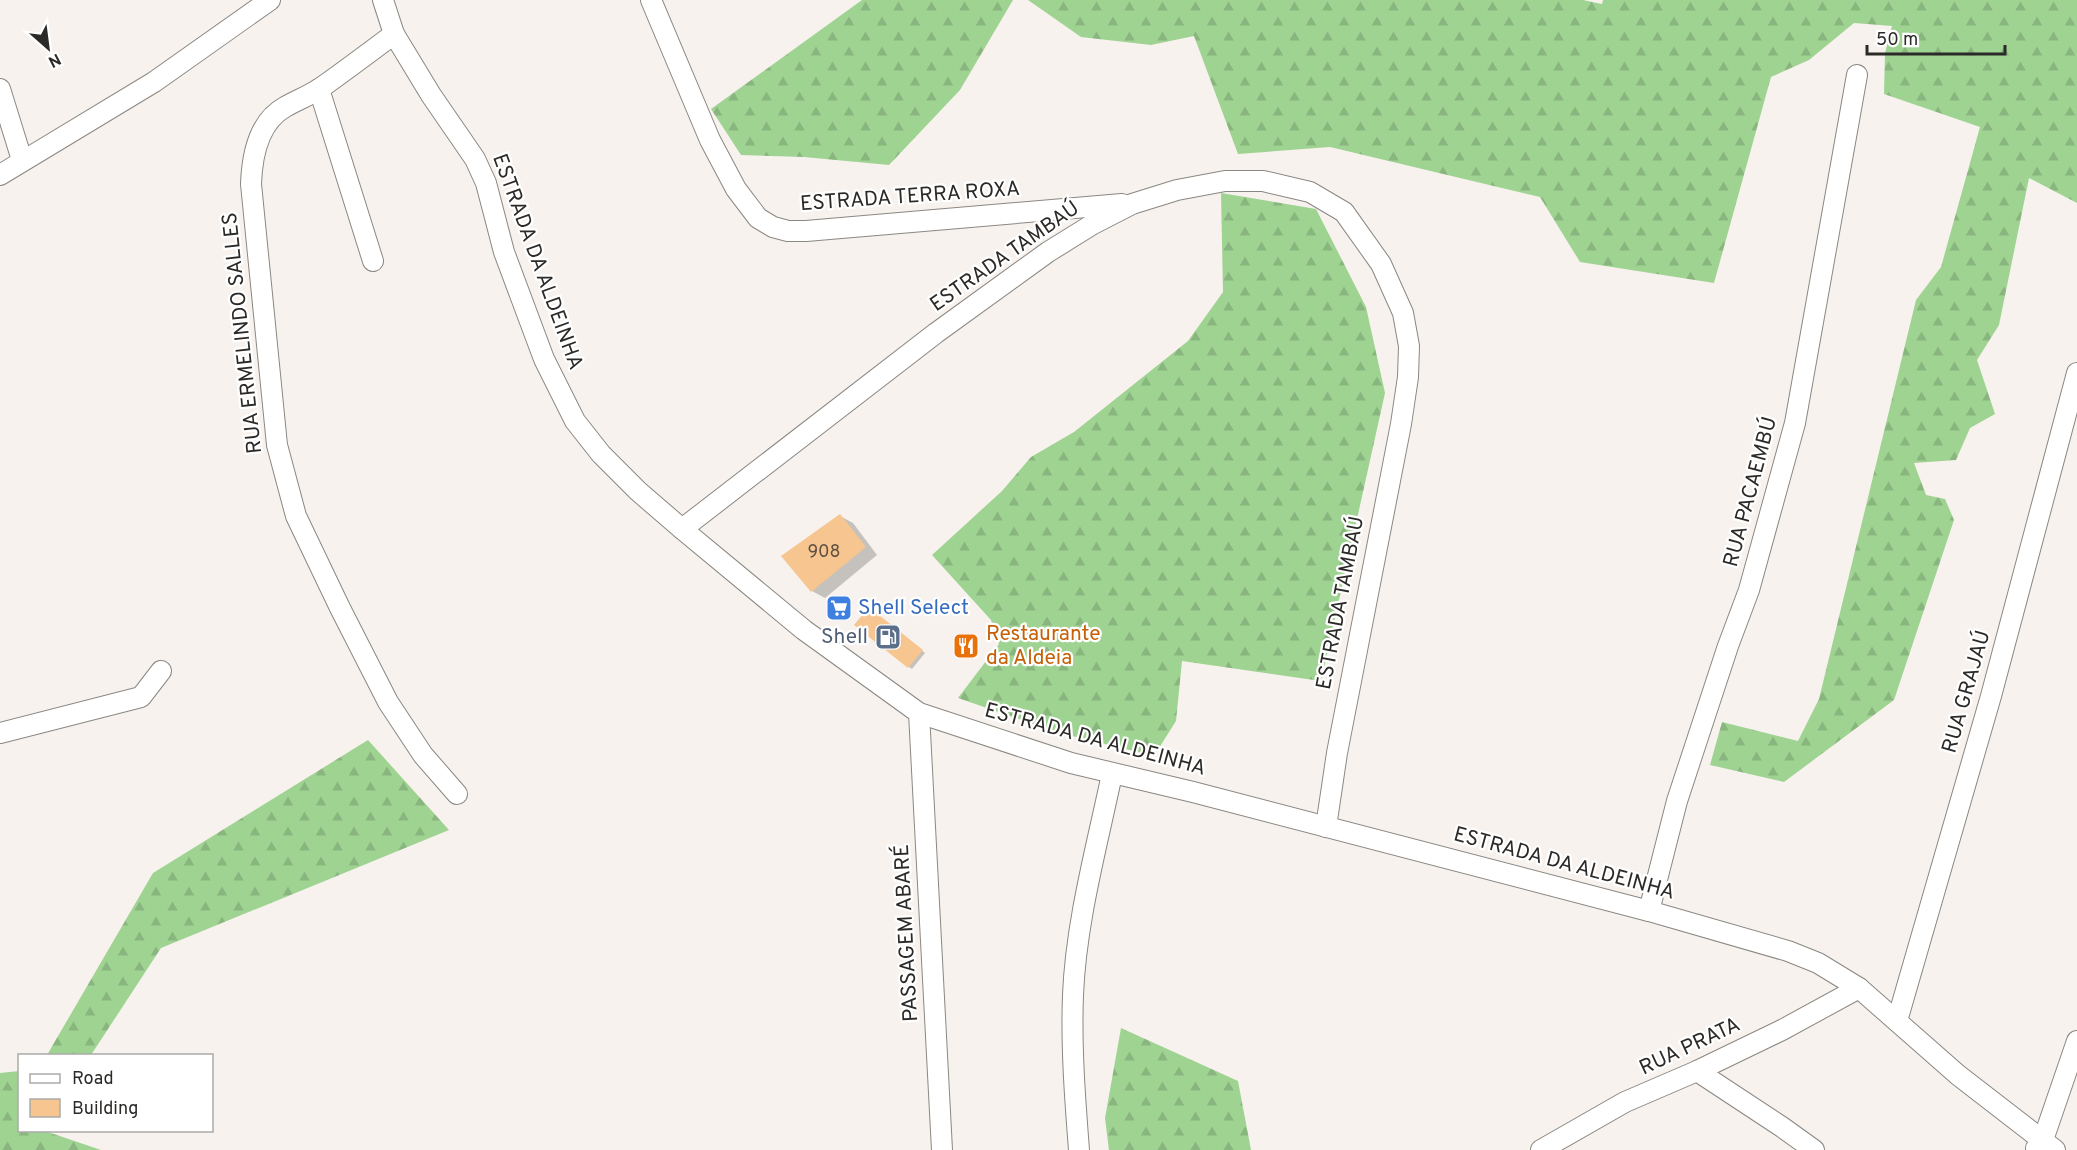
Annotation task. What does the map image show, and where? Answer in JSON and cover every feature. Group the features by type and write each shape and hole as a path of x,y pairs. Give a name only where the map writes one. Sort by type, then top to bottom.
{"street":[{"path":"0,175 154,82 270,0"},
{"name":"ESTRADA DA ALDEINHA","path":"383,0 394,34 431,95 475,159 486,183 508,263 544,359 575,421 601,454 638,492 804,630 919,713 1000,741 1112,774 1193,792 1649,911 1788,951 1818,963 1859,988 2044,1147"},
{"name":"ESTRADA TERRA ROXA","path":"651,0 710,140 736,189 758,218 772,227 788,231 806,231 1132,204"},
{"name":"RUA ERMELINDO SALLES","path":"394,34 320,89 282,108 265,125 256,146 250,184 277,445 297,516 340,608 388,702 423,755 457,794"},
{"name":"RUA PACAEMBÚ","path":"1649,911 1677,801 1749,590 1795,423 1857,75"},
{"path":"0,89 22,160"},
{"path":"320,89 373,261"},
{"name":"ESTRADA TAMBAÚ","path":"682,529 936,333 1048,252 1093,224 1132,204 1177,190 1225,181 1263,181 1310,192 1344,212 1381,264 1403,313 1409,346 1408,377 1337,753 1326,827"},
{"name":"RUA GRAJAÚ","path":"1897,1021 1991,696 2077,373"},
{"path":"0,733 141,697 161,671"},
{"name":"PASSAGEM ABARÉ","path":"919,713 942,1150"},
{"path":"1079,1150 1074,1077 1073,994 1081,923 1112,774"},
{"name":"RUA PRATA","path":"1541,1150 1624,1102 1697,1071 1782,1030 1859,988"},
{"path":"2044,1147 2077,1041"},
{"path":"1697,1071 1814,1150"}],"green space":[{"path":"862,0 1013,0 960,90 889,165 804,157 741,155 711,109"},
{"path":"1028,0 1583,0 1602,4 1603,0 2077,0 2077,203 2029,178 1999,325 1977,360 1995,414 1970,428 1956,460 1914,463 1926,495 1945,499 1954,520 1894,700 1784,782 1710,765 1722,722 1798,741 1819,699 1916,300 1941,267 1980,127 1884,94 1885,53 1892,26 1854,23 1809,60 1771,77 1714,283 1580,262 1540,197 1330,147 1238,154 1194,36 1151,45 1081,37"},
{"path":"1221,193 1316,209 1366,307 1385,393 1321,681 1182,661 1176,721 1154,756 1056,732 958,698 999,644 991,620 932,555 1002,491 1031,457 1074,432 1188,341 1223,292"},
{"path":"368,740 449,830 161,948 92,1054 48,1054 153,873"},
{"path":"1121,1028 1238,1081 1251,1150 1109,1150 1105,1118"},
{"path":"18,1071 18,1132 48,1132 101,1150 0,1150 0,1073"}],"building":[{"path":"840,514 866,547 811,592 781,556"},
{"name":"Shell","path":"869,607 923,650 908,668 854,625"}],"place":[{"name":"Shell Select","path":"839,608"},
{"name":"Shell","path":"888,637"},
{"name":"Restaurante da Aldeia","path":"966,646"}]}
